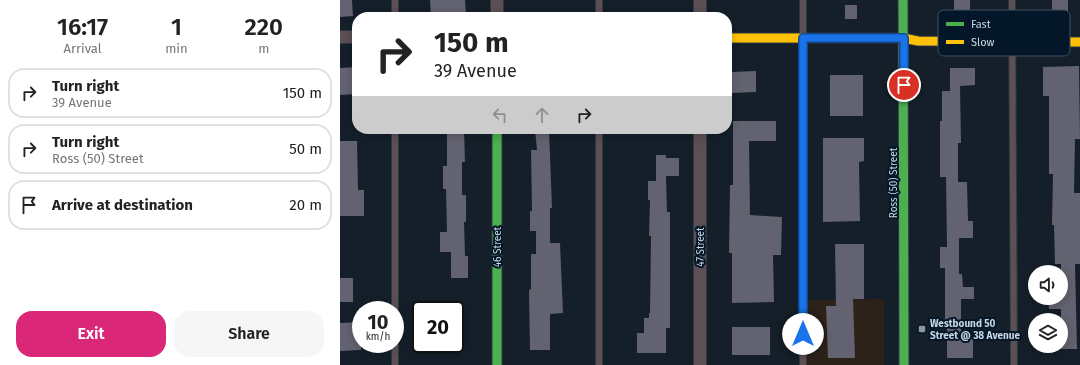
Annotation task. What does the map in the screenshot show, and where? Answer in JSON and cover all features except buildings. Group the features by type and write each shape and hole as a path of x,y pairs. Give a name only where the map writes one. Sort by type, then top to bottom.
{"street":[{"path":"497,0 497,12"},
{"path":"700,0 700,12"},
{"name":"Ross (50) Street","path":"903,0 904,365"},
{"path":"340,37 352,38"},
{"path":"732,38 904,38 918,41 938,41"},
{"name":"46 Street","path":"497,134 497,365"},
{"name":"47 Street","path":"700,134 700,365"}],"lane":[{"path":"395,0 395,12"},
{"path":"599,0 600,12"},
{"path":"803,0 803,365"},
{"path":"1012,0 1012,10"},
{"path":"1013,56 1014,365"},
{"path":"395,134 395,301"},
{"path":"599,134 599,365"},
{"path":"395,353 395,365"}],"shaded area":[{"path":"884,299 884,365 799,365 798,300"}],"traffic: fast":[{"path":"903,0 904,365"},
{"path":"497,134 497,365"}],"traffic: slow":[{"path":"732,38 903,38 918,41 938,41"},
{"path":"1070,42 1080,42"}],"place":[{"name":"Westbound 50 Street @ 38 Avenue","path":"922,329"}],"route":[{"path":"803,334 803,38 904,38 904,85"}]}
